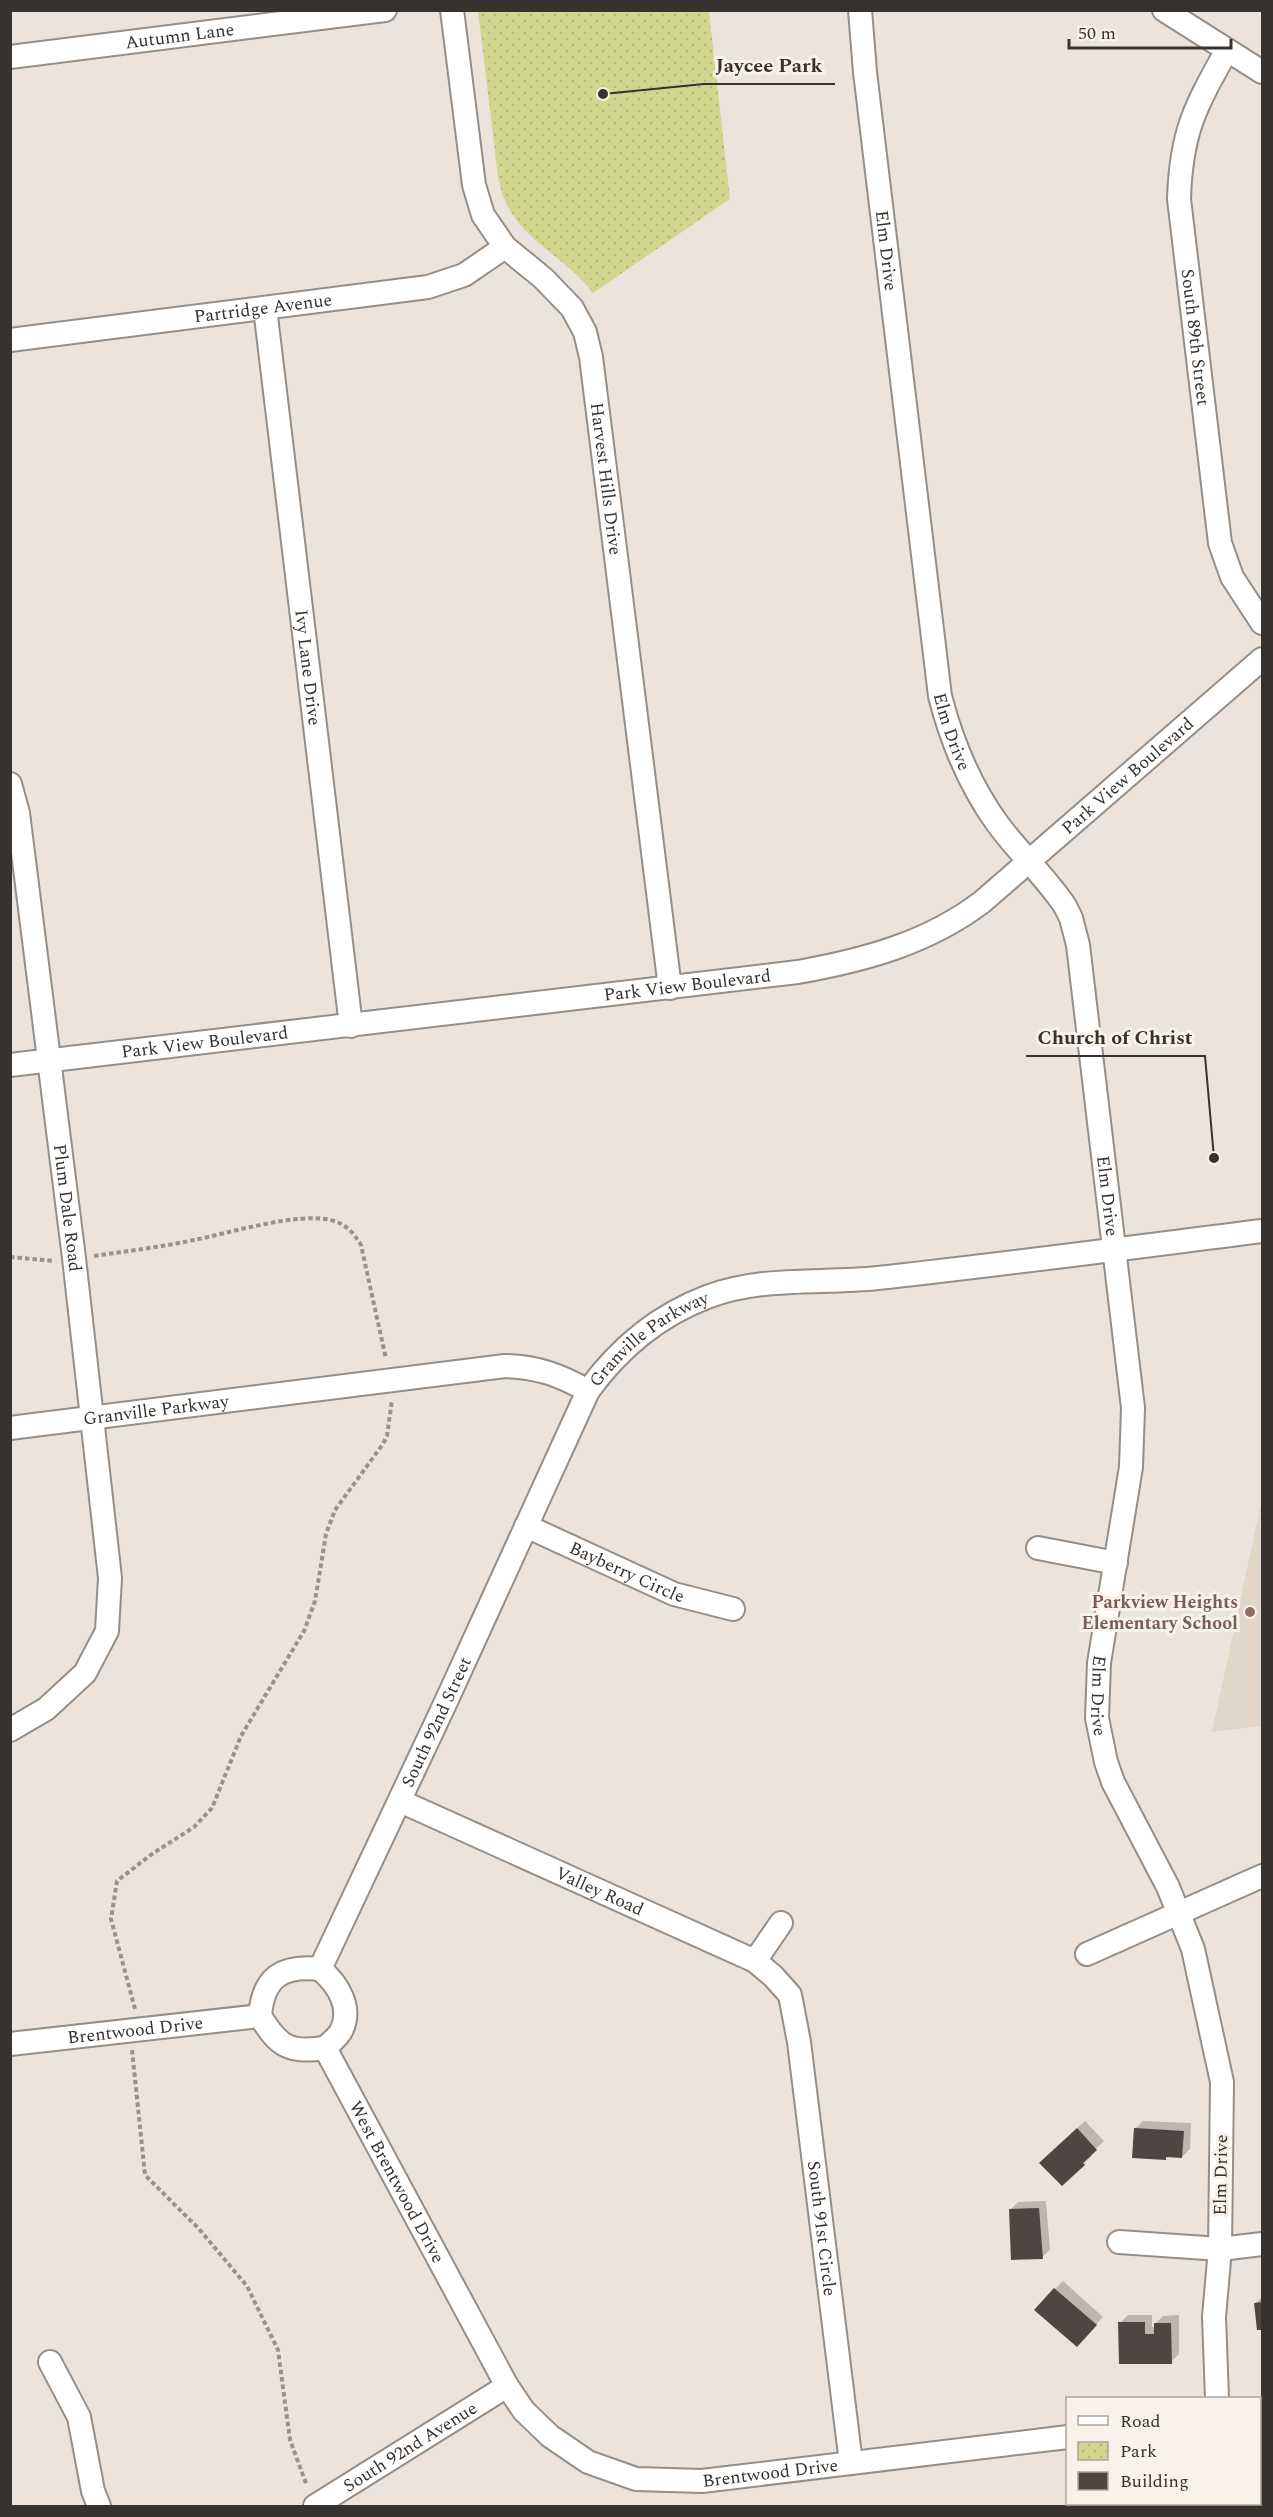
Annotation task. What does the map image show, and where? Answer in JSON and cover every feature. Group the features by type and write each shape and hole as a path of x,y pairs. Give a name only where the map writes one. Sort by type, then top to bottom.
{"street":[{"name":"Autumn Lane","path":"10,57 384,10"},
{"name":"Harvest Hills Drive","path":"452,10 476,194 486,220 505,247 543,278 572,308 585,332 591,357 670,988"},
{"name":"Elm Drive","path":"860,10 865,72 940,696 957,754 970,781 998,824 1065,906 1075,931 1132,1408 1131,1467 1098,1673 1096,1703 1106,1762 1120,1799 1168,1887 1200,1975 1222,2082 1220,2249 1214,2317 1217,2397"},
{"path":"1164,10 1263,72"},
{"name":"South 89th Street","path":"1227,50 1201,97 1188,128 1180,164 1179,199 1220,543 1232,577 1263,623"},
{"name":"Partridge Avenue","path":"10,340 440,284 464,275 505,247"},
{"name":"Ivy Lane Drive","path":"265,308 351,1026"},
{"name":"Park View Boulevard","path":"10,1065 798,972 840,964 903,946 938,931 969,912 1030,862 1263,659"},
{"name":"Plum Dale Road","path":"10,784 18,813 110,1578 107,1632 85,1673 46,1709 10,1730"},
{"name":"Granville Parkway","path":"10,1428 505,1366 555,1373 588,1391 617,1354 643,1332 681,1309 724,1292 770,1283 877,1278 1263,1231"},
{"name":"South 92nd Street","path":"320,1970 588,1391"},
{"name":"Bayberry Circle","path":"526,1526 674,1594 733,1609"},
{"path":"1038,1548 1116,1563"},
{"name":"Valley Road","path":"400,1801 755,1961 790,1995"},
{"path":"1087,1954 1263,1876"},
{"path":"755,1961 781,1923"},
{"path":"298,1968 320,1970 329,1977 341,1994 346,2011 341,2032 325,2048 301,2052 274,2040 261,2016 261,2003 267,1988 285,1971 298,1968"},
{"name":"South 91st Circle","path":"790,1995 800,2042 851,2463"},
{"name":"Brentwood Drive","path":"10,2044 261,2016"},
{"name":"West Brentwood Drive","path":"325,2048 507,2386"},
{"path":"1119,2242 1220,2249 1263,2244"},
{"path":"51,2362 79,2417 93,2491 99,2506"},
{"name":"Brentwood Drive","path":"507,2386 524,2411 550,2436 588,2462 636,2479 702,2481 1066,2437"},
{"name":"South 92nd Avenue","path":"312,2498 507,2386"}],"path":[{"path":"88,1257 192,1241 298,1219 317,1218 337,1222 350,1229 361,1245 386,1363"},
{"path":"10,1257 64,1259"},
{"path":"135,2009 111,1919 117,1881 152,1854 194,1827 212,1808 241,1736 304,1631 315,1600 326,1533 331,1519 340,1501 387,1436 392,1413 392,1394"},
{"path":"132,2050 145,2175 199,2229 247,2286 278,2350 290,2440 297,2465 312,2498"}],"shaded area":[{"name":"Parkview Heights Elementary School","path":"1262,1499 1262,1726 1212,1732"}],"green space":[{"path":"478,11 709,11 730,199 593,293 580,278 524,229 504,198 498,177"}],"building":[{"path":"1077,2128 1097,2150 1083,2163 1085,2165 1062,2186 1039,2163"},
{"path":"1134,2128 1184,2131 1182,2158 1166,2157 1166,2160 1132,2158"},
{"path":"1039,2208 1043,2259 1011,2260 1009,2209"},
{"path":"1054,2288 1097,2325 1077,2347 1034,2310"},
{"path":"1262,2302 1262,2330 1257,2330 1254,2303"},
{"path":"1118,2322 1145,2322 1145,2334 1154,2334 1154,2323 1171,2323 1172,2364 1119,2364"}],"place":[{"name":"Jaycee Park","path":"603,94"},
{"name":"Church of Christ","path":"1214,1158"},
{"name":"Parkview Heights Elementary School","path":"1250,1612"}]}
